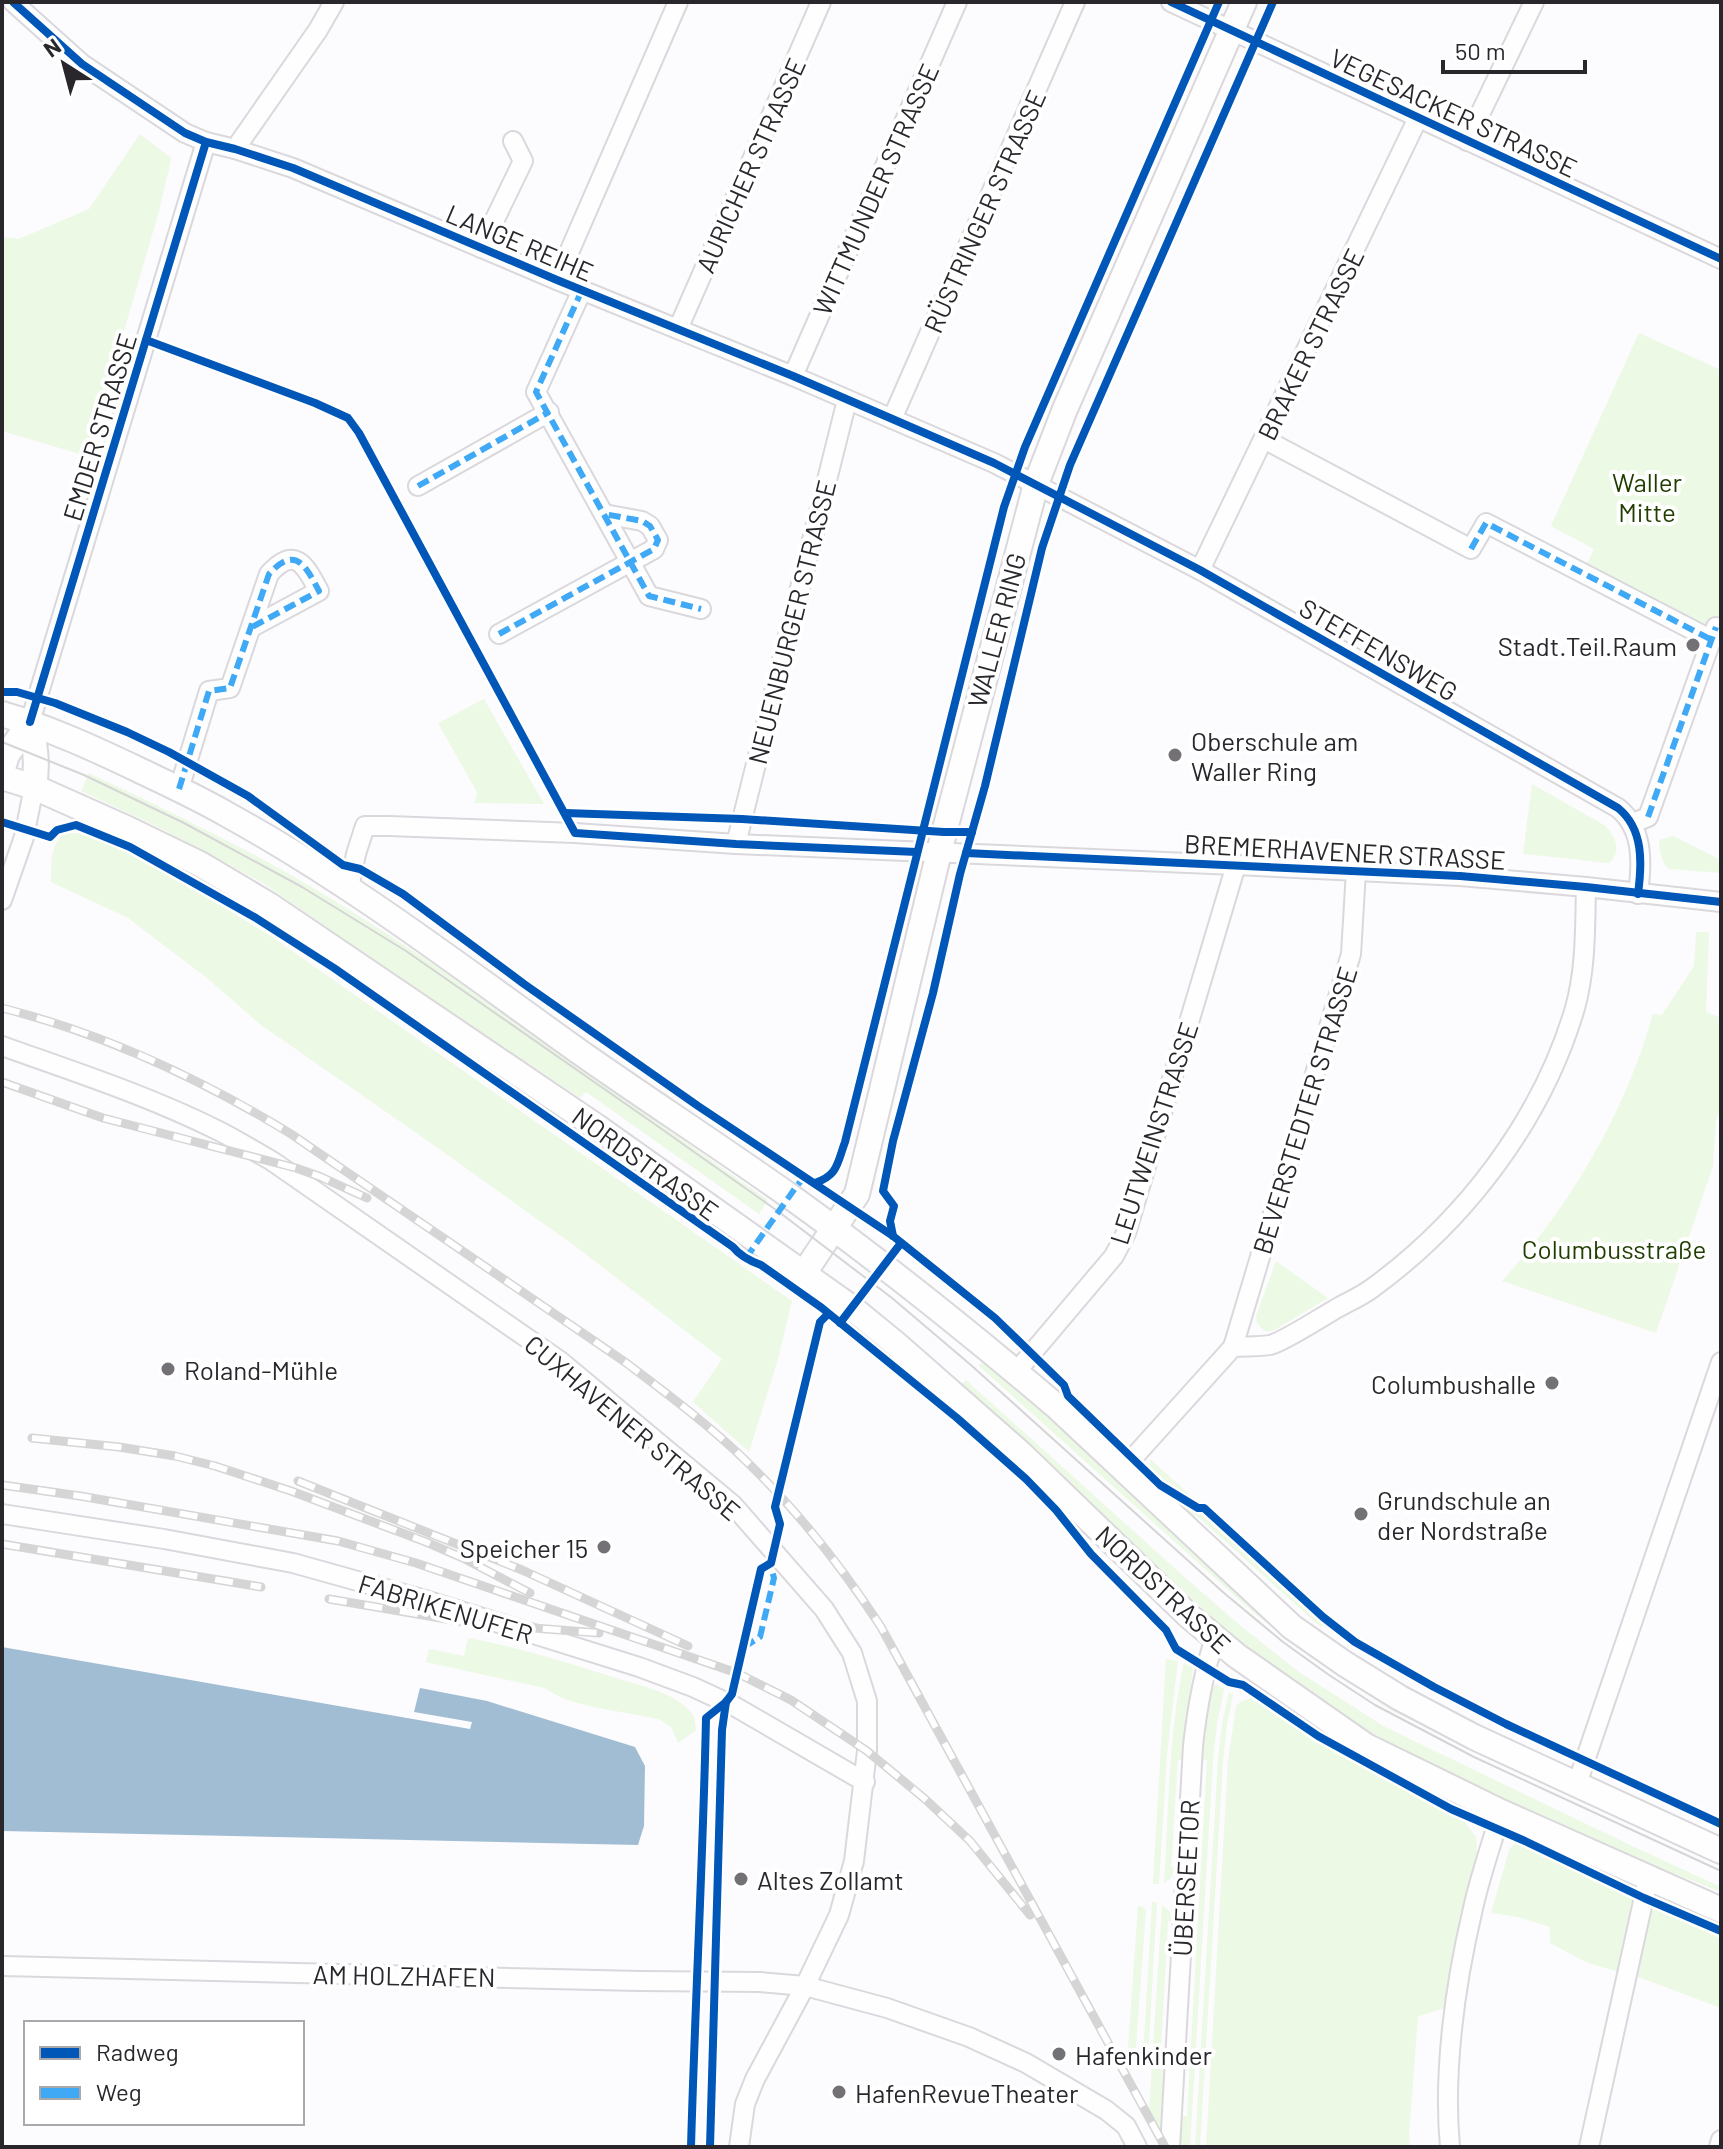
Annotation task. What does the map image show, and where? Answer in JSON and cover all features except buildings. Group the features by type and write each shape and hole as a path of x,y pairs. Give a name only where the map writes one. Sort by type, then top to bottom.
{"main road":[{"name":"WALLER RING","path":"804,1273 857,1194 939,852 1036,484 1065,409 1244,2"},
{"path":"2,714 86,745 179,789 229,815 349,888"},
{"name":"EMDER STRASSE","path":"2,774 7,755 30,722"},
{"name":"EMDER STRASSE","path":"30,722 37,767 34,787"},
{"path":"2,774 34,787"},
{"name":"NORDSTRASSE","path":"34,787 200,864 269,905 597,1127 804,1273 877,1328 1019,1452 1215,1638 1366,1746 1501,1812 1721,1910"},
{"name":"NORDSTRASSE","path":"349,888 834,1229 942,1310 1016,1372 1292,1627 1345,1664 1437,1718 1721,1851"}],"street":[{"path":"2,8 10,2"},
{"name":"LANGE REIHE","path":"10,2 82,64 185,133 293,168 793,376 1036,484"},
{"path":"235,149 311,41 334,2"},
{"path":"557,280 678,2"},
{"name":"AURICHER STRASSE","path":"678,329 821,2"},
{"name":"WITTMUNDER STRASSE","path":"793,376 957,2"},
{"name":"RÜSTRINGER STRASSE","path":"892,419 1075,2"},
{"name":"VEGESACKER STRASSE","path":"1171,2 1721,259"},
{"path":"1467,141 1534,2"},
{"name":"BRAKER STRASSE","path":"1200,570 1418,118"},
{"path":"481,248 523,161 513,141"},
{"name":"EMDER STRASSE","path":"30,722 206,142"},
{"path":"582,290 536,392 649,596 701,609"},
{"name":"NEUENBURGER STRASSE","path":"736,844 847,400"},
{"path":"418,486 549,412"},
{"path":"1264,439 1471,549 1486,523 1714,633 1640,820 1637,836 1641,865 1638,894"},
{"name":"STEFFENSWEG","path":"1036,484 1200,570 1640,820"},
{"path":"499,634 654,549 658,540 650,526 642,521 604,514"},
{"path":"179,789 209,691 230,688 252,627"},
{"name":"EMDER STRASSE","path":"2,900 24,837 34,787"},
{"name":"BREMERHAVENER STRASSE","path":"349,888 365,826 575,833 736,844 1460,876 1721,902"},
{"name":"LEUTWEINSTRASSE","path":"1016,1372 1114,1256 1126,1233 1236,865"},
{"name":"BEVERSTEDTER STRASSE","path":"1233,1347 1351,954 1356,871"},
{"path":"1123,1469 1233,1347 1273,1344 1369,1291 1459,1211 1500,1160 1541,1093 1574,1010 1582,981 1586,887"},
{"name":"CUXHAVENER STRASSE","path":"2,1046 177,1111 272,1161 560,1361 733,1505 824,1609 852,1653 867,1701 865,1782 855,1857 839,1915 755,2079 745,2104 739,2147"},
{"path":"1577,1784 1715,1404 1721,1362"},
{"name":"FABRIKENUFER","path":"2,1514 293,1563 450,1608 693,1687 734,1706 865,1782"},
{"name":"ÜBERSEETOR","path":"1168,2147 1193,1746 1205,1667 1215,1638"},
{"path":"1450,2147 1451,2049 1459,1982 1472,1912 1501,1812"},
{"path":"1589,2147 1648,1879"},
{"name":"AM HOLZHAFEN","path":"2,1966 760,1982 805,1986 887,2008 969,2037 1026,2063 1106,2110 1126,2126 1137,2147"},
{"path":"1719,2147 1721,2140"}],"green space":[{"path":"140,134 171,158 158,215 87,456 2,431 2,237 19,239 89,209"},
{"name":"Waller Mitte","path":"1639,333 1721,370 1721,647 1581,576 1594,549 1551,526"},
{"path":"484,699 544,804 475,803 477,792 438,723"},
{"path":"89,773 287,873 431,963 768,1200 759,1214 586,1092 580,1098 487,1040 263,883 156,826 81,791"},
{"path":"1532,784 1604,825 1616,844 1616,854 1609,863 1523,854"},
{"path":"67,833 79,833 103,841 183,882 275,939 792,1301 778,1359 749,1452 693,1402 722,1359 575,1246 261,1025 207,978 128,918 51,882 54,848"},
{"path":"1673,836 1721,860 1721,873 1669,869 1662,859 1659,840"},
{"name":"Columbusstraße","path":"1696,932 1709,932 1706,1012 1721,1018 1721,1107 1716,1120 1713,1166 1656,1333 1502,1281 1551,1221 1593,1156 1627,1087 1653,1014 1662,1015 1694,966"},
{"path":"1276,1261 1328,1298 1273,1331 1264,1331 1257,1323 1256,1316"},
{"path":"985,1359 1258,1610 1721,1862 1721,1866 1392,1711 1310,1657 1254,1613 979,1366"},
{"path":"966,1380 1190,1582 1299,1672 1385,1727 1721,1887 1721,1892 1612,1849 1450,1776 1344,1718 1240,1644 960,1386"},
{"path":"1150,1459 1194,1499 1191,1502 1167,1488 1150,1471"},
{"path":"1173,1498 1201,1512 1324,1625 1321,1627 1315,1622 1197,1516 1184,1514 1171,1500"},
{"path":"468,1638 544,1656 663,1693 690,1711 696,1730 678,1743 672,1728 659,1719 593,1707 564,1699 544,1688 426,1662 429,1649 464,1656"},
{"path":"1166,1659 1178,1661 1167,1755 1159,1884 1153,1884"},
{"path":"1184,1663 1193,1668 1182,1760 1178,1760 1171,1867 1175,1868 1171,1878 1164,1883 1172,1745"},
{"path":"1215,1684 1224,1689 1213,1760 1190,2147 1178,2147 1180,2116 1187,2116 1207,1760 1201,1759 1209,1696"},
{"path":"1229,1692 1233,1695 1223,1761 1200,2147 1195,2147 1218,1760"},
{"path":"1254,1697 1336,1750 1461,1817 1476,1837 1477,1857 1462,1911 1446,2008 1418,2016 1410,2147 1206,2147 1228,1761 1236,1706"},
{"path":"1514,1844 1522,1844 1721,1938 1721,2008 1641,1978 1588,1963 1550,1943 1550,1927 1491,1913 1509,1850"},
{"path":"1152,1902 1157,1903 1148,2058 1143,2058"},
{"path":"1162,1905 1170,1912 1172,1921 1168,1921 1160,2129 1149,2111"},
{"path":"1138,1906 1146,1911 1135,2059 1128,2049"}],"water":[{"path":"2,1647 470,1729 472,1722 414,1712 420,1688 487,1701 635,1747 645,1766 644,1826 638,1845 2,1831"}],"tram line":[{"path":"2,742 84,775 184,823 302,887 406,951 656,1125 779,1212 892,1298 1224,1593 1329,1675 1375,1705 1474,1757 1721,1871"}],"railway":[{"path":"2,1008 78,1031 151,1060 291,1134 625,1362 702,1421 745,1460 818,1540 881,1627 1165,2147"},
{"path":"2,1082 103,1118 296,1168 367,1198"},
{"path":"32,1438 119,1447 215,1466 426,1542 530,1593"},
{"path":"298,1481 522,1570 688,1646"},
{"path":"2,1485 338,1541 416,1563 737,1673 791,1700 867,1751 970,1841 1030,1915"},
{"path":"2,1544 261,1587"},
{"path":"329,1599 470,1623 599,1633"}],"marked path":[{"path":"582,290 536,392 649,596 701,609"},
{"path":"418,486 549,412"},
{"path":"499,634 654,549 658,540 650,526 642,521 604,514"},
{"path":"1471,549 1486,523 1712,640"},
{"path":"179,789 209,691 230,688 269,574 286,561 299,562 319,591 252,627"},
{"path":"1648,817 1716,627"},
{"path":"746,1258 796,1187 806,1179"},
{"path":"744,1647 760,1637 774,1578 770,1564"}],"cycle path":[{"path":"13,2 82,64 185,133 293,168 793,376 994,463 1200,570 1618,808 1633,826 1637,837 1640,859 1638,894"},
{"path":"1171,2 1721,259"},
{"path":"815,1183 832,1172 845,1142 1004,507 1025,447 1219,2"},
{"path":"893,1236 890,1221 894,1206 883,1191 893,1141 933,993 1042,548 1070,465 1273,2"},
{"path":"30,722 206,142"},
{"path":"146,340 348,418 359,433 575,833 917,852"},
{"path":"2,692 17,692 55,703 169,752 248,796 343,865 360,869 403,894 524,984 698,1106 893,1236 995,1318 1064,1385 1068,1396 1160,1485 1198,1508 1204,1508 1323,1617 1355,1642 1506,1724 1721,1824"},
{"path":"565,813 972,832"},
{"path":"2,822 50,837 57,830 76,825 130,847 256,918 334,968 742,1256 761,1265 822,1308 957,1418 1026,1479 1091,1554 1166,1630 1176,1649 1229,1682 1243,1685 1318,1736 1451,1809 1721,1931"},
{"path":"966,853 1460,876 1721,902"},
{"path":"840,1323 901,1243"},
{"path":"691,2147 706,1718 732,1694 761,1569 771,1563 780,1524 775,1507 820,1322 828,1314"},
{"path":"710,2147 722,1730 726,1702"}],"place":[{"name":"Stadt.Teil.Raum","path":"1693,645"},
{"name":"Oberschule am Waller Ring","path":"1175,755"},
{"name":"Roland-Mühle","path":"168,1369"},
{"name":"Columbushalle","path":"1552,1383"},
{"name":"Grundschule an der Nordstraße","path":"1361,1514"},
{"name":"Speicher 15","path":"604,1547"},
{"name":"Altes Zollamt","path":"741,1879"},
{"name":"Hafenkinder","path":"1059,2054"},
{"name":"HafenRevueTheater","path":"839,2092"}]}
